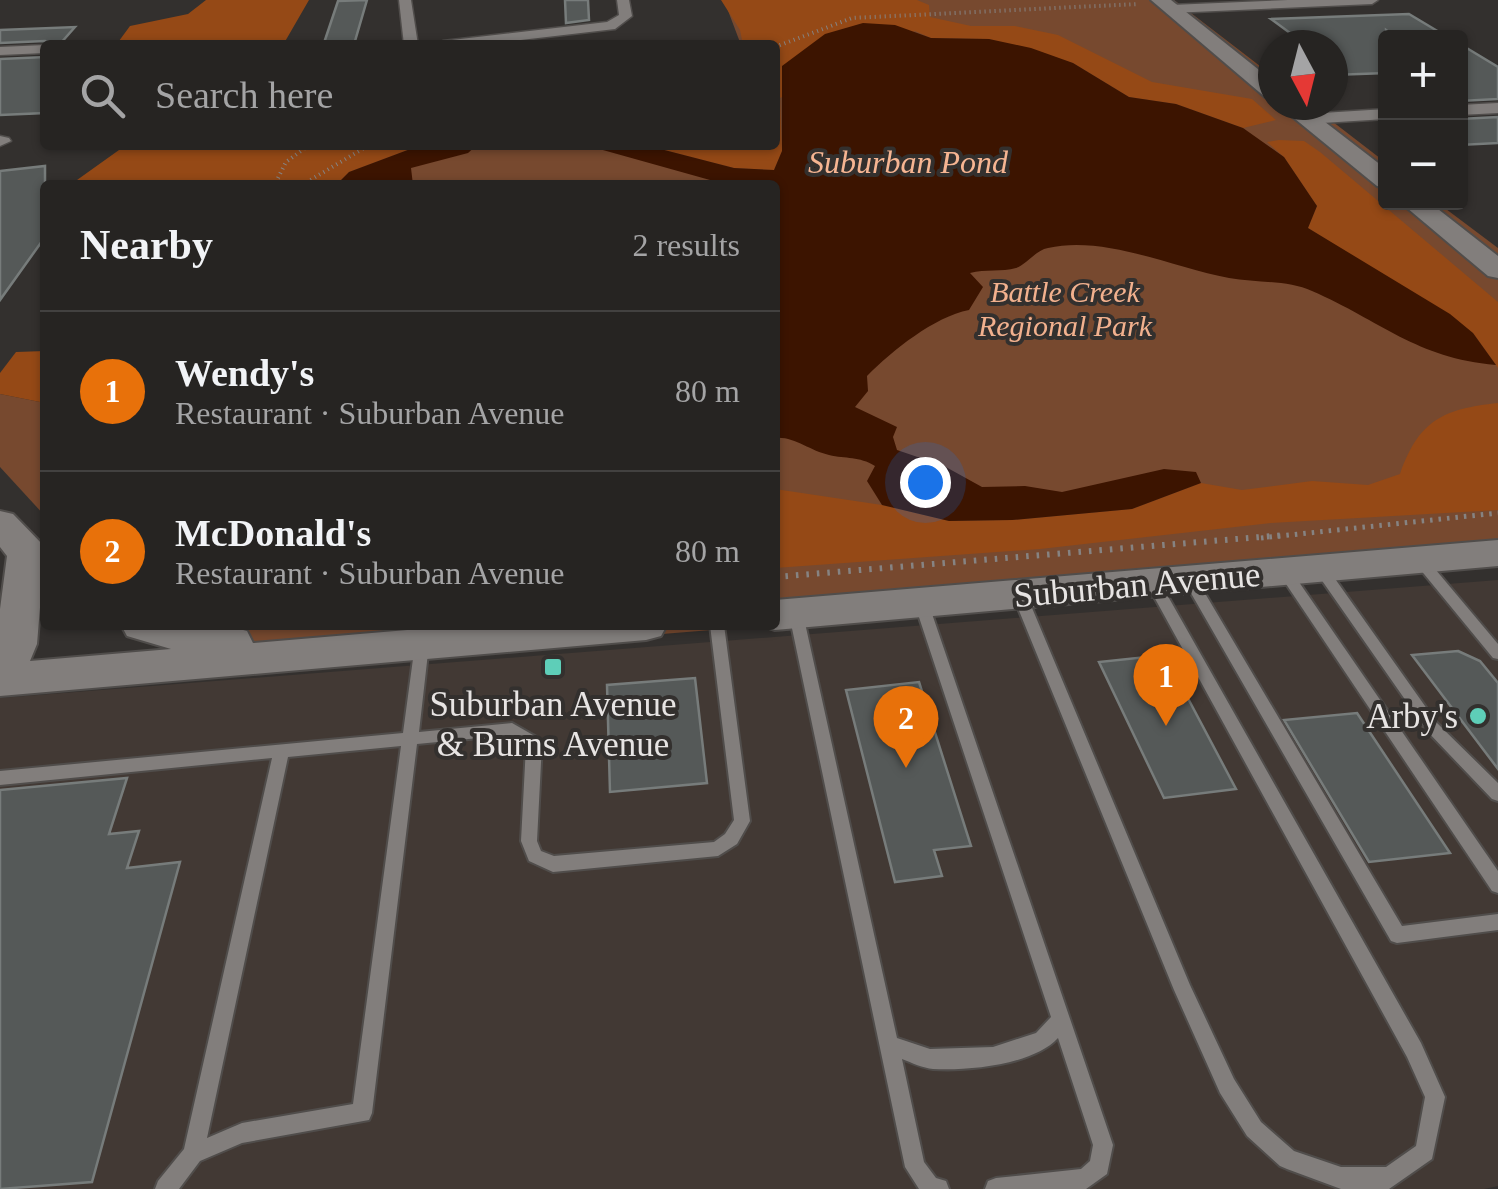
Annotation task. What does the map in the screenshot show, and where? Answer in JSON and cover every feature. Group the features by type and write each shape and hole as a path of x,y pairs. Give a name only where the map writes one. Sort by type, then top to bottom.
{"street":[{"path":"405,0 410,40"},
{"path":"487,40 610,26 624,20 624,0"},
{"path":"1159,4 1372,0"},
{"path":"1159,4 1258,80"},
{"path":"0,50 40,49"},
{"path":"1468,110 1498,108"},
{"path":"1348,113 1378,114"},
{"path":"1308,120 1378,175"},
{"path":"1422,210 1498,270"},
{"path":"0,523 36,559 16,644 0,680 584,630"},
{"name":"Suburban Avenue","path":"786,614 1496,556"},
{"path":"158,630 181,637 325,651"}],"lane":[{"path":"1420,560 1498,654"},
{"path":"1303,570 1432,727 1464,763 1495,787"},
{"path":"1303,570 1498,885"},
{"path":"1020,596 1183,990 1236,1101 1254,1129 1287,1158 1341,1178 1389,1178 1425,1152 1435,1097 1173,582"},
{"path":"1173,582 1397,935 1498,922"},
{"path":"921,602 1103,1146 1100,1167 1084,1179 996,1189"},
{"path":"786,614 891,1046 915,1167 929,1185 938,1189"},
{"path":"0,778 409,736 512,730 534,743 529,841 535,856 553,864 718,848 731,839 742,822 718,630"},
{"path":"194,1154 242,1133 362,1113 422,643"},
{"path":"166,1189 194,1154 282,750"},
{"path":"891,1046 930,1059 993,1057 1042,1041 1062,1020"}],"path":[{"path":"780,44 852,18 1159,4"},
{"path":"278,180 286,162 302,150"},
{"path":"308,180 360,150"},
{"path":"315,180 316,173"},
{"path":"780,577 1193,544 1498,513"}],"shaded area":[{"path":"206,0 309,0 286,40 120,40 130,26 188,14"},
{"path":"721,0 917,0 929,5 930,17 971,26 1015,26 1058,35 1152,82 1252,99 1258,104 1258,120 1276,120 1243,128 1176,104 1129,97 1073,63 989,39 931,38 915,31 780,98 780,40 742,40"},
{"path":"780,98 782,151 774,170 734,168 664,150 780,150"},
{"path":"1304,141 1320,152 1378,201 1378,210 1389,210 1498,302 1498,368 1473,333 1308,228 1317,206 1284,157 1267,142"},
{"path":"119,150 408,150 349,172 341,180 77,180"},
{"path":"40,351 40,402 0,394 0,373 16,352"},
{"path":"1498,403 1498,510 1271,523 1040,549 780,568 780,490 882,505 949,521 1012,520 1132,509 1201,483 1242,490 1312,481 1368,485 1400,474 1425,429 1462,409"},
{"path":"1498,580 1498,1186 0,1189 0,698"}],"green space":[{"name":"Battle Creek Regional Park","path":"724,0 1174,0 1258,64 1258,120 1330,120 1378,157 1378,210 1447,210 1498,248 1498,567 780,625 780,180 148,180 233,150 780,150 780,40 739,40"},
{"path":"0,394 40,402 40,511 0,467"},
{"path":"189,630 710,630 230,669"}],"water":[{"name":"Suburban Pond","path":"863,23 895,25 931,38 989,39 1031,48 1073,63 1129,97 1176,104 1243,128 1284,157 1317,206 1308,228 1450,314 1473,333 1496,365 1443,355 1303,287 1229,278 1116,249 1070,245 1048,248 1016,268 970,273 983,287 969,310 928,327 889,356 867,376 868,391 855,407 897,427 893,437 897,450 944,466 982,487 1025,486 1062,492 1164,469 1196,472 1201,483 1132,509 1012,520 949,521 882,505 867,481 875,466 780,438 780,180 710,180 603,150 664,150 734,168 774,170 782,151 782,66 825,34"},
{"path":"408,150 471,150 411,168 412,180 341,180 349,172"}],"building":[{"path":"367,0 355,40 325,40 338,1"},
{"path":"565,0 588,0 589,20 566,23"},
{"path":"1409,14 1436,30 1378,30 1378,73 1348,74 1348,30 1286,30 1271,19"},
{"path":"75,27 63,40 0,43 0,30"},
{"path":"1468,49 1498,67 1498,99 1468,101"},
{"path":"40,57 40,113 0,115 0,59"},
{"path":"1498,117 1498,143 1468,145 1468,119"},
{"path":"45,166 45,180 40,180 40,244 0,300 0,171"},
{"name":"Arby's","path":"1458,651 1480,661 1498,683 1498,769 1412,655"},
{"path":"1165,655 1236,789 1164,798 1099,662"},
{"path":"695,678 707,783 610,792 607,685"},
{"path":"919,682 971,846 934,850 942,876 895,882 846,690"},
{"path":"1357,713 1450,853 1369,862 1284,720"},
{"path":"127,778 109,834 139,831 127,868 180,862 92,1182 0,1189 0,790"}],"place":[{"name":"Suburban Avenue & Burns Avenue","path":"553,667"},
{"name":"Arby's","path":"1478,716"},
{"name":"Wendy's","path":"1166,726"},
{"name":"McDonald's","path":"906,768"}]}
